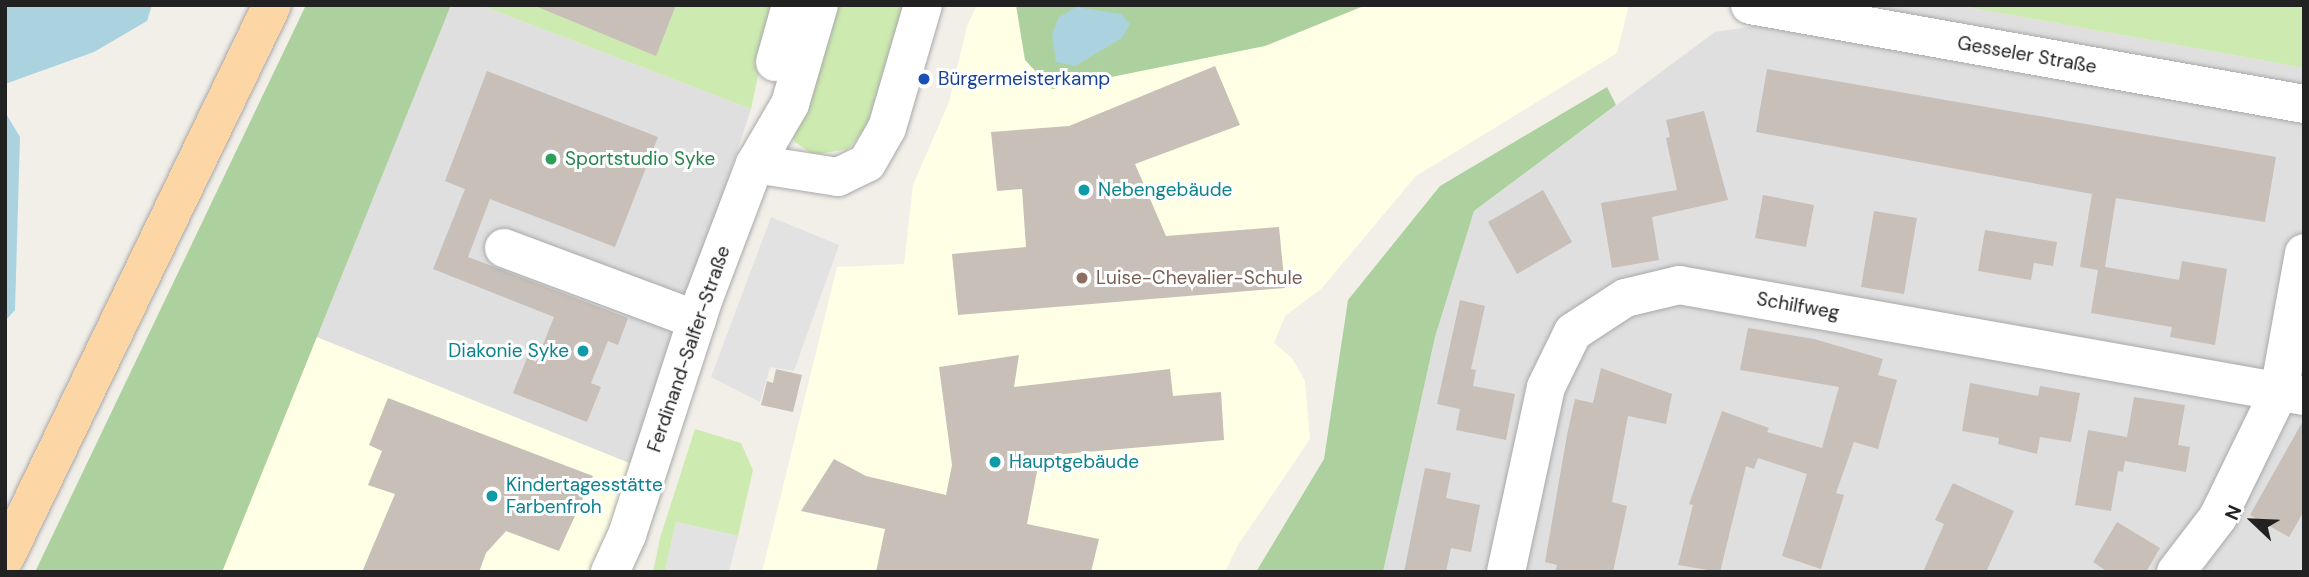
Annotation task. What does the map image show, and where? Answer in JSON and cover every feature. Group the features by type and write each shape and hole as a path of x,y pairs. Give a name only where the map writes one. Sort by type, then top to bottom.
{"main road":[{"path":"5,558 272,5"}],"street":[{"name":"Ferdinand-Salfer-Straße","path":"755,164 766,96 791,5"},
{"name":"Ferdinand-Salfer-Straße","path":"610,572 626,553 697,320 755,164 790,104 819,5"},
{"path":"755,164 838,177 867,163 887,128 923,5"},
{"name":"Gesseler Straße","path":"1750,5 2304,104"},
{"path":"504,248 697,320"},
{"path":"2176,572 2218,517 2291,394 2304,253"},
{"name":"Schilfweg","path":"1506,572 1546,387 1573,332 1625,298 1665,288 1679,285 2291,394"}],"shaded area":[{"path":"451,5 480,5 751,109 634,465 314,336"},
{"name":"Luise-Chevalier-Schule","path":"977,5 1016,5 1025,60 1265,46 1366,5 1629,5 1617,53 1416,176 1321,289 1285,316 1274,343 1292,358 1305,381 1310,439 1238,545 1225,572 762,572 837,267 904,264 913,185 949,102 967,26"},
{"path":"1889,5 1956,5 2304,68 2304,572 1383,572 1435,337 1474,211 1715,32"},
{"path":"771,217 839,245 794,371 770,367 760,402 711,377"},
{"path":"314,336 634,465 595,572 222,572"},
{"path":"676,522 738,536 729,572 665,572"}],"green space":[{"path":"306,5 451,5 222,572 35,572"},
{"path":"480,5 773,5 751,109"},
{"path":"826,5 904,5 875,119 848,149 813,155 794,141 792,127"},
{"path":"1016,5 1366,5 1265,46 1052,89 1025,60"},
{"path":"1956,5 2304,5 2304,68"},
{"path":"1607,87 1616,105 1474,211 1435,337 1383,572 1256,572 1324,459 1348,300 1440,186"},
{"path":"695,429 741,443 753,470 738,536 676,522 665,572 653,572 660,538"}],"water":[{"path":"5,5 152,5 147,21 94,52 5,84"},
{"path":"1076,7 1121,14 1130,24 1122,38 1075,66 1056,62 1052,34 1059,17"},
{"path":"5,112 20,137 15,310 5,321"}],"building":[{"path":"533,5 676,5 656,56"},
{"name":"Nebengebäude","path":"1215,66 1240,125 1135,164 1166,236 1279,227 1285,288 958,315 952,254 1026,247 1022,189 997,191 991,132 1069,126"},
{"path":"1767,69 2276,157 2265,222 2116,198 2105,267 2179,280 2182,261 2227,269 2215,345 2170,337 2172,327 2091,313 2098,270 2080,267 2092,194 1756,132"},
{"name":"Sportstudio Syke","path":"487,71 658,137 615,247 490,199 468,257 628,318 618,345 608,341 591,383 601,387 587,422 513,393 527,358 536,362 554,317 433,269 465,189 445,181"},
{"path":"1704,111 1728,200 1652,217 1659,260 1612,268 1601,203 1677,190 1666,138 1670,137 1666,120"},
{"path":"1543,190 1572,242 1517,274 1488,222"},
{"path":"1763,195 1814,205 1806,247 1755,238"},
{"path":"1874,211 1917,218 1904,294 1861,287"},
{"path":"1985,230 2057,242 2053,266 2034,263 2031,280 1978,271"},
{"path":"1460,300 1485,306 1471,369 1476,370 1473,386 1515,394 1506,440 1456,430 1460,409 1437,404"},
{"path":"1748,328 1814,339 1883,359 1878,375 1897,380 1878,449 1854,442 1836,493 1844,495 1821,569 1782,556 1807,474 1758,458 1754,469 1746,466 1720,572 1678,565 1693,505 1689,504 1722,411 1769,428 1767,432 1822,448 1839,387 1740,370"},
{"name":"Hauptgebäude","path":"1019,355 1014,387 1170,369 1173,396 1221,392 1224,440 1040,456 1027,524 1099,539 1091,572 876,572 885,529 801,511 834,459 866,476 946,495 952,465 939,367"},
{"path":"1601,368 1672,394 1666,424 1628,416 1612,502 1627,506 1613,572 1555,572 1557,565 1545,562 1575,399 1593,403"},
{"path":"776,369 802,375 793,412 761,405 767,381 773,383"},
{"path":"1970,383 2038,396 2040,386 2080,393 2071,442 2040,437 2037,454 1998,444 1999,438 1962,431"},
{"path":"2134,397 2185,405 2178,445 2190,447 2186,472 2125,461 2123,472 2118,471 2111,511 2075,505 2088,430 2127,437"},
{"name":"Kindertagesstätte Farbenfroh","path":"388,398 593,476 559,551 506,531 486,553 479,572 362,572 395,494 368,485 382,451 369,445"},
{"path":"2304,419 2304,511 2289,537 2250,515"},
{"path":"1425,468 1451,473 1446,498 1480,505 1471,552 1451,548 1446,572 1404,572"},
{"path":"1953,483 2014,511 1986,572 1923,572 1944,524 1935,520"},
{"path":"2117,522 2160,548 2146,572 2108,572 2093,562"}],"place":[{"name":"Bürgermeisterkamp","path":"924,79"},
{"name":"Sportstudio Syke","path":"551,159"},
{"name":"Nebengebäude","path":"1084,190"},
{"name":"Luise-Chevalier-Schule","path":"1082,278"},
{"name":"Diakonie Syke","path":"583,351"},
{"name":"Hauptgebäude","path":"995,462"},
{"name":"Kindertagesstätte Farbenfroh","path":"492,496"}]}
